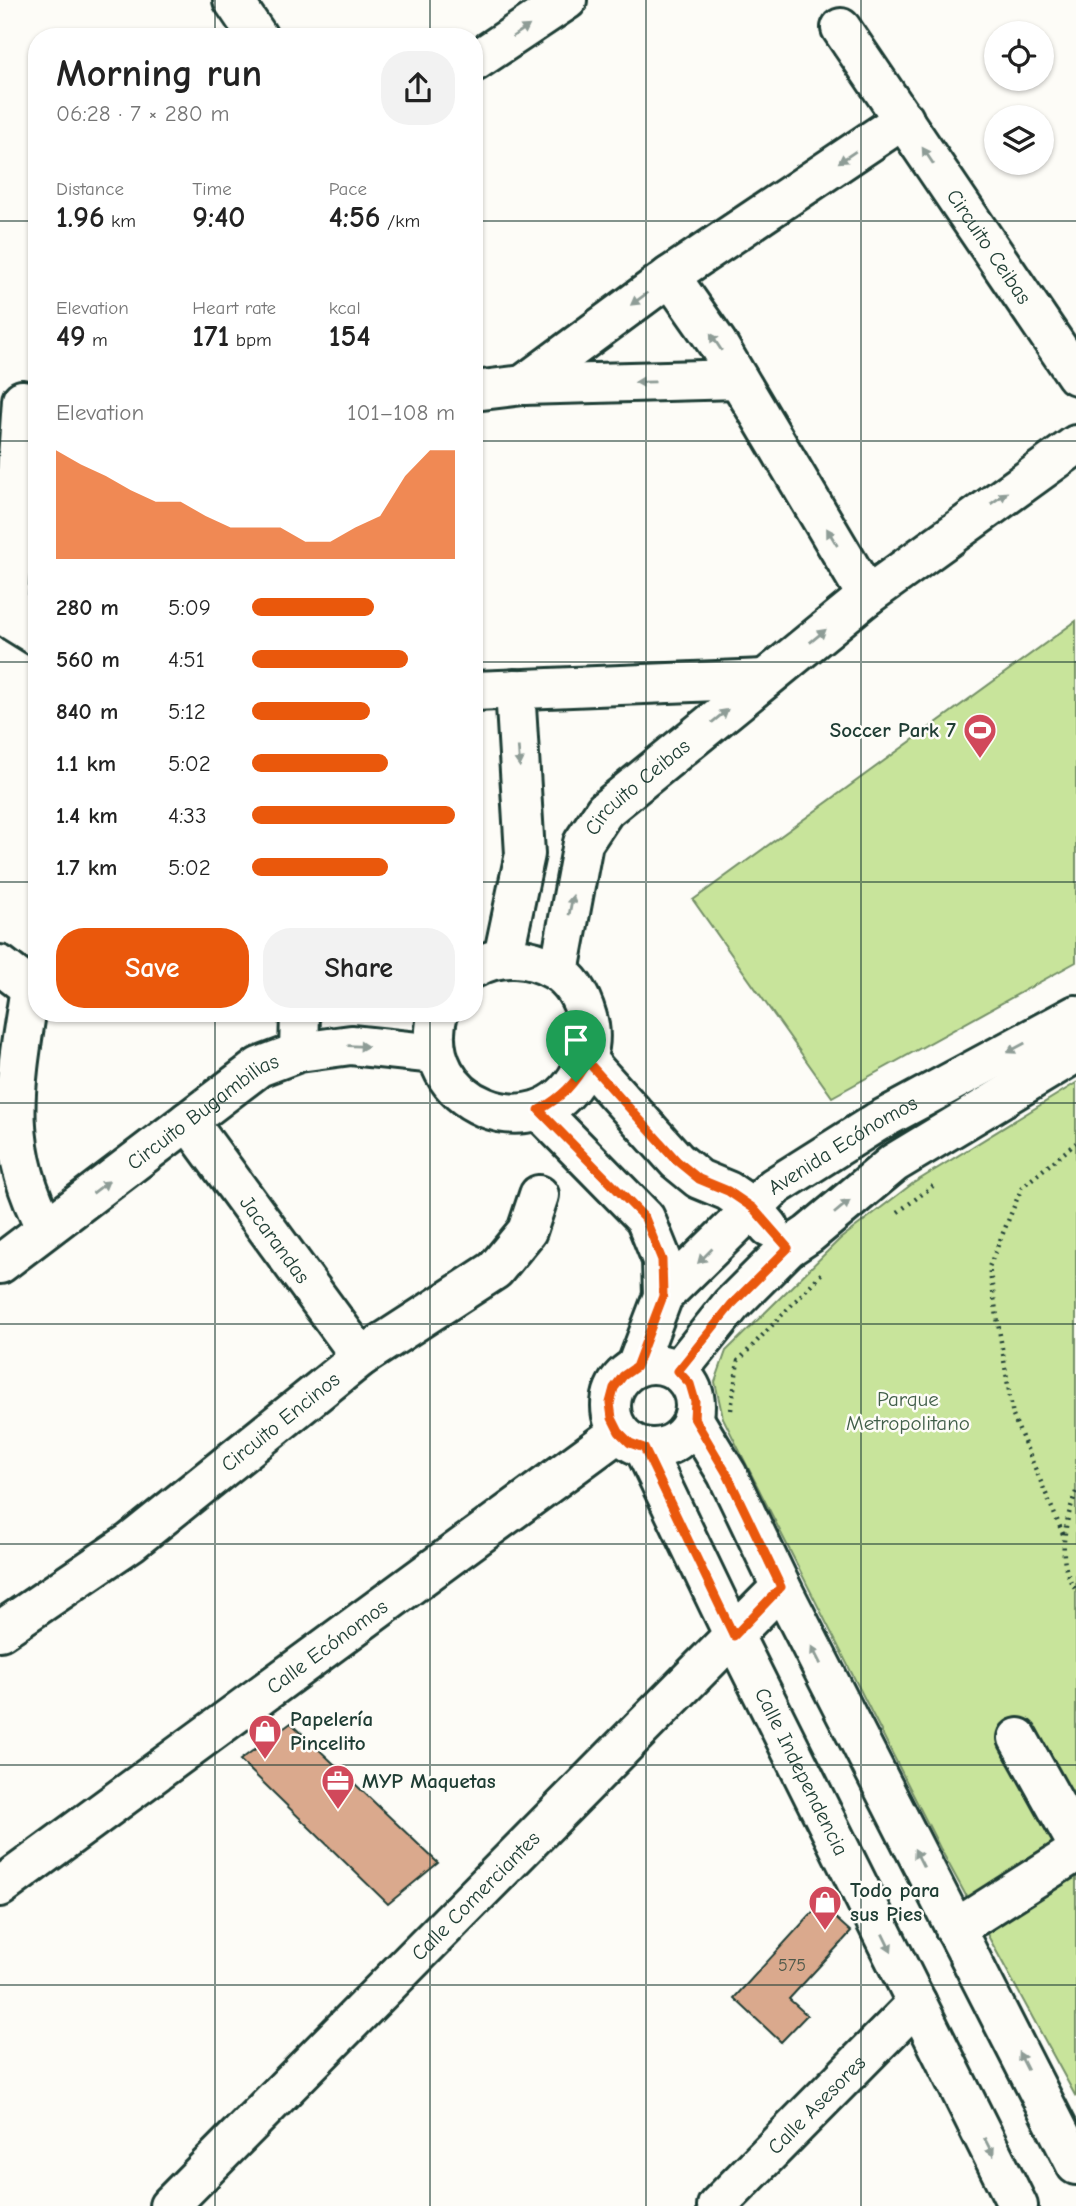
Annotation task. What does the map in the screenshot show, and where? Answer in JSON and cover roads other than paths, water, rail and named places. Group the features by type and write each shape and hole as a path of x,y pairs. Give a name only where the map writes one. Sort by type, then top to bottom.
{"street":[{"path":"233,0 252,28"},
{"path":"483,56 567,0"},
{"name":"Circuito Ceibas","path":"841,28 1076,374"},
{"path":"523,385 670,276 904,119"},
{"path":"670,276 717,343 867,596"},
{"path":"483,390 523,385 738,379"},
{"path":"15,622 20,404"},
{"name":"Circuito Ceibas","path":"559,972 583,844 605,810 867,596 1076,444"},
{"path":"483,691 765,679"},
{"path":"436,1022 436,1054 450,1083 475,1105 506,1114 539,1110 568,1090 587,1061 591,1028 581,997 559,972 522,958 488,963 525,854 514,689"},
{"path":"0,965 28,984"},
{"name":"Avenida Ecónomos","path":"636,1367 663,1296 774,1186 877,1122 1076,1015"},
{"path":"28,1021 12,1110 18,1161 33,1205 46,1228"},
{"path":"299,1052 300,1022"},
{"name":"Circuito Bugambilias","path":"0,1264 259,1067 299,1052 351,1045 436,1054"},
{"name":"Avenida Ecónomos","path":"678,1371 731,1305 788,1248 809,1234 894,1163 1076,1053"},
{"path":"587,1061 677,1161 699,1179 728,1191 753,1208 788,1248"},
{"path":"539,1110 645,1218 662,1260 663,1296"},
{"name":"Jacarandas","path":"188,1121 360,1357"},
{"name":"Circuito Encinos","path":"0,1631 131,1542 360,1357 495,1270 527,1231 539,1195"},
{"path":"632,1440 612,1418 610,1403 614,1388 623,1376 636,1367 650,1363 665,1365 678,1371 690,1384 695,1401 694,1418 727,1474 781,1587 1076,2165"},
{"name":"Calle Ecónomos","path":"0,1887 632,1440 660,1448 675,1442 686,1432 694,1418"},
{"name":"Calle Independencia","path":"632,1440 734,1636 1018,2206"},
{"name":"Calle Comerciantes","path":"169,2206 781,1587"},
{"path":"1018,1738 1076,1842"},
{"path":"955,1929 1076,1852"},
{"name":"Calle Asesores","path":"717,2206 917,2003"}],"place":[{"name":"Soccer Park 7","path":"980,760"},
{"name":"Papelería Pincelito","path":"265,1761"},
{"name":"MYP Maquetas","path":"338,1811"},
{"name":"Todo para sus Pies","path":"825,1932"}],"park label":[{"name":"Parque Metropolitano","path":"908,1411"}]}
